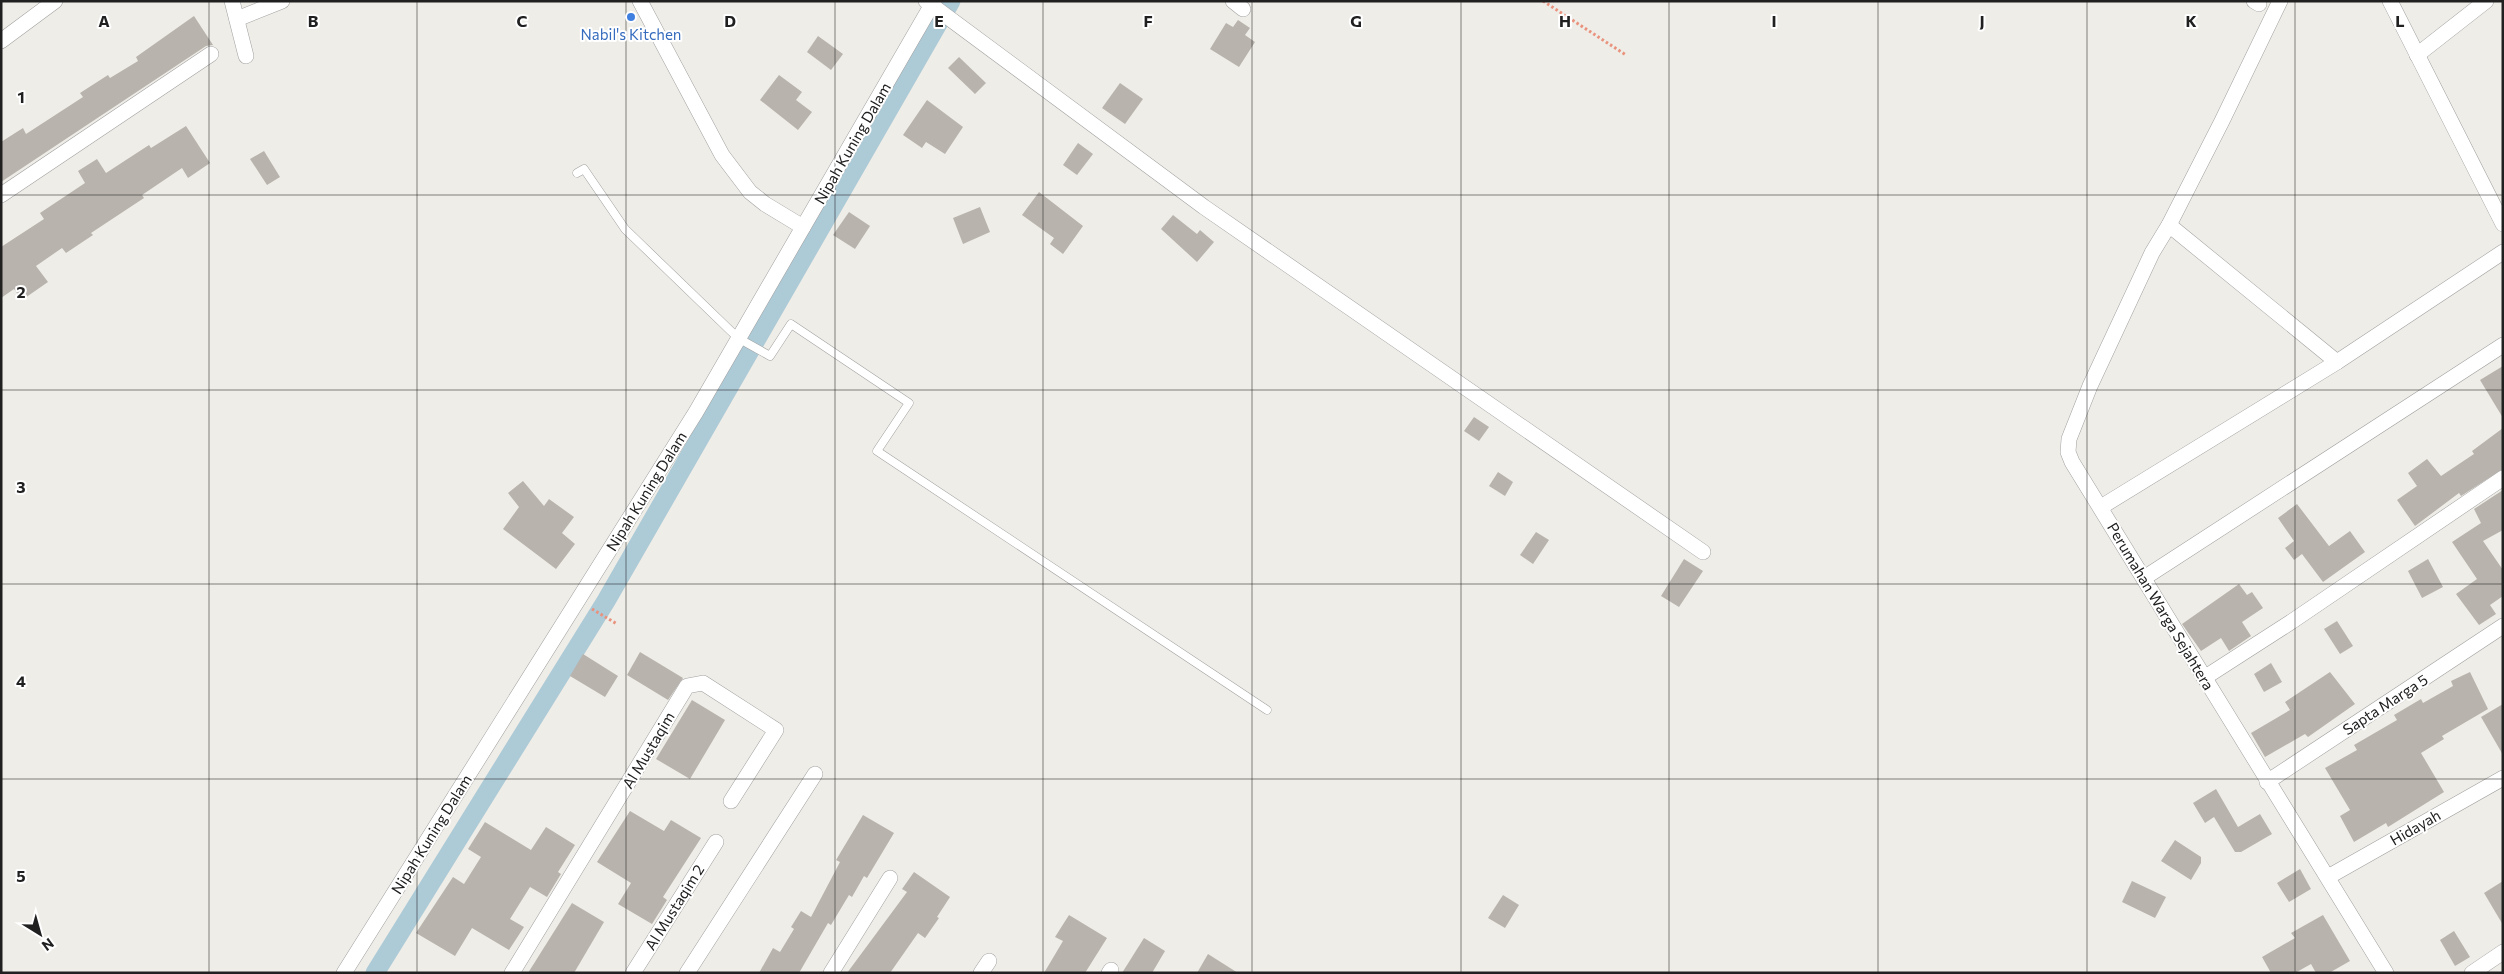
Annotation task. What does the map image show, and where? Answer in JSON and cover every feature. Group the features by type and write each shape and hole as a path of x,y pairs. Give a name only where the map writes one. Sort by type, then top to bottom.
{"street":[{"path":"1,41 56,1"},
{"path":"232,1 246,56"},
{"path":"237,19 282,1"},
{"path":"640,1 722,155 750,192 764,204 803,228"},
{"name":"Perumahan Warga Sejahtera","path":"2280,1 2169,225 2152,253 2090,386 2069,439 2068,452 2072,462 2267,782 2328,877 2386,973"},
{"path":"2390,1 2503,224"},
{"path":"2417,55 2486,1"},
{"path":"931,4 950,20 1204,207 1703,552"},
{"name":"Nipah Kuning Dalam","path":"344,973 741,339 931,4"},
{"path":"1,195 211,54"},
{"path":"2169,225 2337,362"},
{"path":"2101,507 2337,362 2503,252"},
{"path":"2144,578 2503,345"},
{"path":"2204,678 2291,622 2503,478"},
{"name":"Sapta Marga 5","path":"2267,782 2503,626"},
{"name":"Al Mustaqim","path":"512,973 687,686 703,683 776,730 731,801"},
{"path":"687,973 814,774"},
{"name":"Hidayah","path":"2328,877 2503,778"},
{"name":"Al Mustaqim 2","path":"633,973 716,842"},
{"path":"831,973 890,878"},
{"path":"2472,973 2503,952"}],"lane":[{"path":"577,174 584,169 625,229 741,339 770,356 791,324 909,403 877,451 1267,710"}],"path":[{"path":"1543,1 1626,55"},
{"path":"589,607 617,624"}],"building":[{"path":"194,16 213,45 206,46 1,182 1,142 23,128 26,134 83,97 80,93 108,75 110,78 138,61 136,57"},
{"path":"1238,20 1250,28 1245,35 1255,42 1239,67 1210,49 1226,23 1233,27"},
{"path":"818,36 843,54 831,70 807,52"},
{"path":"959,57 986,83 975,94 948,68"},
{"path":"779,75 802,92 796,100 812,112 798,130 760,100"},
{"path":"1120,83 1143,99 1125,124 1102,108"},
{"path":"927,100 963,127 945,154 926,142 922,148 903,135"},
{"path":"186,126 210,163 188,178 182,168 142,195 144,198 91,233 93,235 66,253 62,248 36,266 48,282 22,300 14,289 1,298 1,247 44,219 40,213 85,183 78,171 97,159 106,173 149,145 151,148"},
{"path":"1078,143 1093,154 1077,175 1063,165"},
{"path":"264,151 280,177 267,185 250,159"},
{"path":"1039,192 1083,226 1063,254 1050,244 1054,238 1022,215"},
{"path":"980,207 990,232 963,244 953,218"},
{"path":"849,212 870,226 855,249 833,235"},
{"path":"1173,215 1197,234 1200,230 1214,242 1197,262 1161,229"},
{"path":"2503,366 2503,418 2480,380"},
{"path":"1474,417 1489,427 1479,441 1464,431"},
{"path":"2503,428 2503,469 2461,496 2459,493 2415,526 2397,500 2417,486 2408,473 2427,459 2441,476 2474,454 2472,451"},
{"path":"1498,472 1513,482 1505,496 1489,486"},
{"path":"523,481 544,506 549,499 574,517 562,533 575,544 556,569 503,529 519,507 508,493"},
{"path":"2503,490 2503,530 2483,541 2503,570 2503,596 2490,605 2496,614 2479,625 2456,594 2477,579 2452,542 2481,523 2474,509"},
{"path":"2297,504 2329,546 2350,531 2365,552 2323,582 2302,554 2294,560 2285,548 2294,541 2278,518"},
{"path":"1536,532 1549,540 1533,564 1520,555"},
{"path":"1684,559 1703,571 1679,607 1661,596"},
{"path":"2428,559 2443,587 2422,598 2408,571"},
{"path":"2239,584 2247,595 2252,592 2263,608 2242,622 2251,636 2229,651 2221,638 2201,651 2182,624"},
{"path":"2337,621 2353,646 2340,654 2324,629"},
{"path":"640,652 683,678 668,700 627,675"},
{"path":"583,654 618,676 605,697 570,676"},
{"path":"2271,663 2282,682 2264,692 2254,674"},
{"path":"2330,672 2355,704 2308,737 2305,734 2265,757 2251,733 2290,710 2285,702"},
{"path":"2470,672 2488,709 2442,736 2444,739 2421,753 2444,792 2388,827 2386,823 2354,842 2340,816 2350,810 2325,768 2357,750 2354,745 2397,720 2394,715 2421,699 2423,703 2453,686 2451,681"},
{"path":"692,700 725,720 690,779 656,759"},
{"path":"2503,704 2503,755 2481,717"},
{"path":"2216,789 2238,827 2260,814 2272,834 2241,852 2235,852 2214,817 2205,823 2193,803"},
{"path":"630,811 664,831 671,820 701,838 663,897 667,900 652,924 618,904 631,883 597,862"},
{"path":"863,815 894,833 867,878 864,876 852,897 849,895 831,925 828,923 799,973 759,973 773,948 780,952 794,929 791,927 801,911 811,917 840,862 836,860"},
{"path":"485,822 531,850 546,827 575,845 558,872 561,874 547,897 530,887 510,919 524,927 509,950 472,928 455,956 416,933 453,877 464,884 481,857 468,849"},
{"path":"2175,840 2201,857 2201,863 2191,880 2161,861"},
{"path":"2300,869 2311,889 2289,902 2277,883"},
{"path":"914,872 950,897 937,917 939,918 925,938 918,933 890,973 847,973 907,892 902,889"},
{"path":"2132,881 2166,897 2155,918 2122,902"},
{"path":"2503,881 2503,925 2484,893"},
{"path":"1503,895 1519,905 1505,928 1488,918"},
{"path":"572,903 604,922 574,973 528,973"},
{"path":"1069,915 1107,938 1085,973 1044,973 1063,941 1055,937"},
{"path":"2323,915 2350,961 2329,973 2316,973 2311,964 2295,973 2271,973 2262,957 2295,938 2291,933"},
{"path":"2454,931 2470,957 2455,966 2440,940"},
{"path":"1144,938 1165,951 1152,973 1122,973"},
{"path":"1208,954 1238,973 1197,973"}],"waterway":[{"path":"375,973 606,601 951,1"}],"place":[{"name":"Nabil's Kitchen","path":"631,17"}]}
